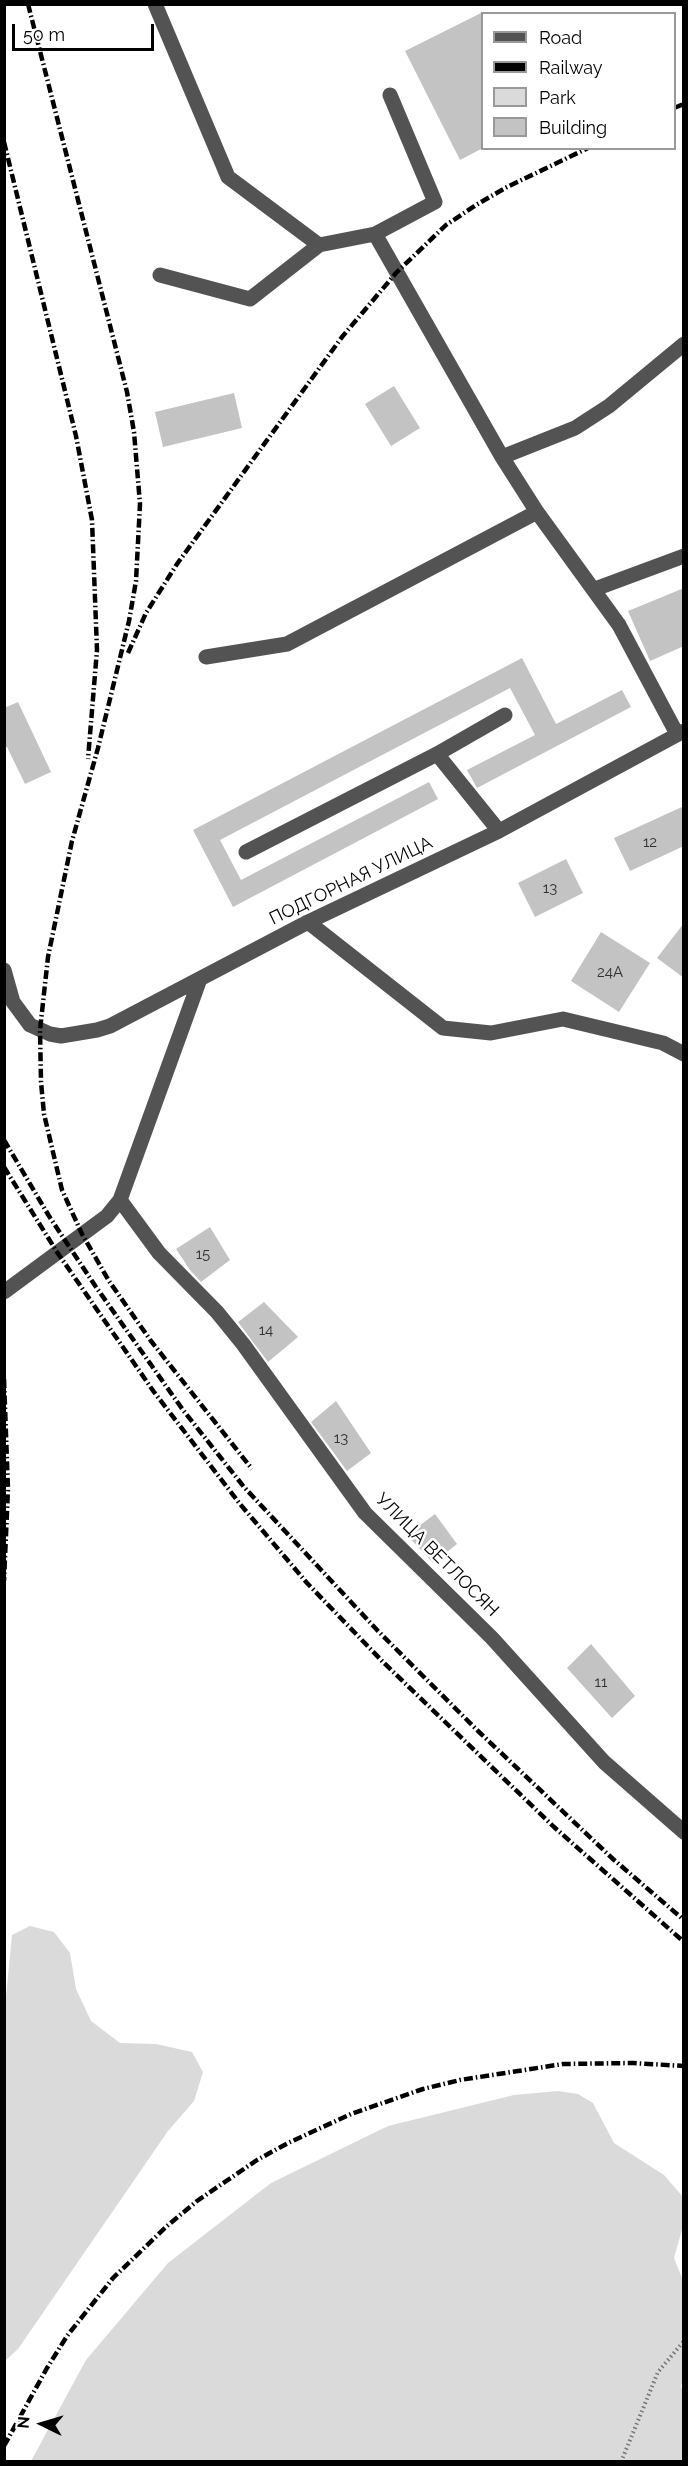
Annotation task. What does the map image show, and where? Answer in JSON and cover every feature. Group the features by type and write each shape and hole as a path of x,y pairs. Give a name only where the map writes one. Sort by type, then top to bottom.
{"street":[{"path":"155,4 228,177 319,245"},
{"path":"160,275 249,298 319,245 375,234 435,202 390,94"},
{"path":"375,234 502,458 537,512 595,589 680,733"},
{"path":"502,458 575,428 609,406 684,344"},
{"path":"206,657 287,644 537,512"},
{"path":"595,589 684,556"},
{"path":"246,852 437,754 505,715"},
{"name":"ПОДГОРНАЯ УЛИЦА","path":"4,970 13,1002 30,1025 61,1036 85,1034 110,1026 308,922 499,831 680,733"},
{"path":"437,754 499,831"},
{"path":"308,922 443,1028 491,1033 563,1019 663,1043 684,1054"},
{"path":"4,1292 106,1216 120,1200 200,979"},
{"name":"УЛИЦА ВЕТЛОСЯН","path":"120,1200 159,1252 210,1304 243,1344 365,1513 492,1638 604,1762 684,1832"}],"path":[{"path":"621,2462 658,2372 684,2341"}],"green space":[{"path":"30,1926 54,1932 70,1953 76,1989 91,2021 120,2043 156,2044 192,2052 203,2072 194,2101 168,2131 18,2349 5,2361 5,2007 12,1935"},
{"path":"558,2091 578,2094 593,2103 614,2143 664,2175 683,2197 683,2226 674,2258 684,2283 684,2373 681,2387 684,2393 683,2461 31,2461 86,2360 168,2263 271,2183 388,2126 514,2095"}],"building":[{"path":"481,13 481,149 460,160 405,51"},
{"path":"394,386 420,428 391,446 365,404"},
{"path":"234,393 242,428 163,447 155,412"},
{"path":"684,588 684,646 650,661 628,611"},
{"path":"522,658 556,724 622,690 631,707 477,788 467,770 535,735 510,688 220,840 241,880 429,782 438,799 233,907 193,830"},
{"path":"18,702 51,772 25,784 7,747 4,747 4,708"},
{"path":"684,806 684,846 630,871 614,838"},
{"path":"566,859 583,893 535,917 518,883"},
{"path":"684,923 684,978 657,958"},
{"path":"601,932 650,963 619,1012 571,981"},
{"path":"210,1227 230,1260 201,1282 176,1249"},
{"path":"264,1302 298,1337 268,1362 238,1322"},
{"path":"336,1401 371,1453 347,1471 311,1422"},
{"path":"435,1514 457,1544 433,1563 407,1535"},
{"path":"591,1644 635,1696 612,1718 567,1668"}],"railway":[{"path":"28,4 127,392 134,432 140,504 136,581 129,621 98,748 72,841 48,957 40,1030 44,1114 62,1190 82,1234 109,1281 151,1341 252,1469"},
{"path":"676,107 684,104"},
{"path":"4,142 76,436 92,520 97,650 88,759"},
{"path":"128,653 146,613 177,564 342,337 396,273 446,225 476,205 507,187 584,150"},
{"path":"4,1140 49,1216 96,1287 183,1410 244,1487 378,1631 478,1731 613,1859 684,1920"},
{"path":"4,1167 57,1252 154,1392 240,1504 307,1583 384,1663 554,1827 684,1942"},
{"path":"4,1379 8,1489 4,1581"},
{"path":"4,2446 67,2336 113,2278 167,2226 197,2201 257,2160 351,2114 423,2089 460,2080 563,2064 633,2063 684,2066"}]}
